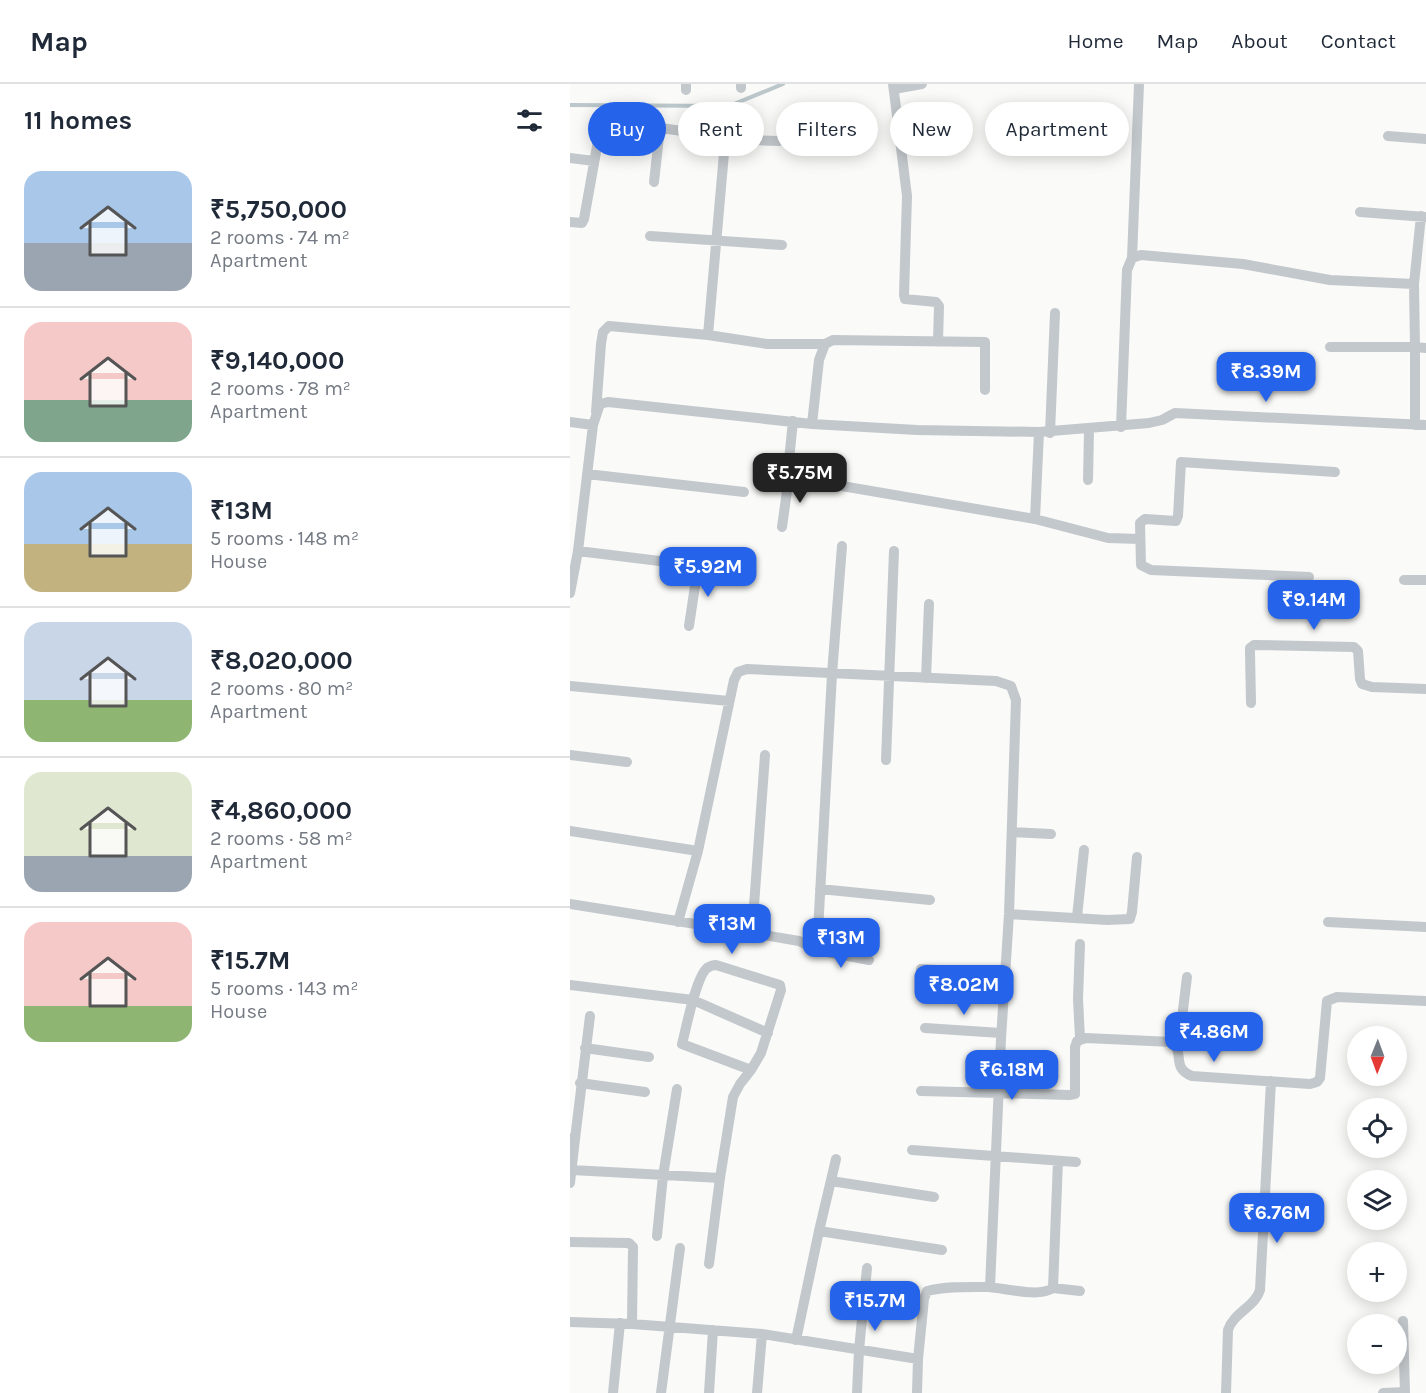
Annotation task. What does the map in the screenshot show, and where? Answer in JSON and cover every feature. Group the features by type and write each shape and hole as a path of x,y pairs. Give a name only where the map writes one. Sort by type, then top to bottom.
{"street":[{"path":"922,84 893,86 907,196 904,295 905,299 936,302 939,306 938,342"},
{"path":"1120,427 1127,270 1132,258 1139,84"},
{"path":"1388,136 1426,139"},
{"path":"570,222 582,223 584,219 595,156"},
{"path":"654,182 657,156"},
{"path":"708,335 724,156"},
{"path":"570,158 594,161"},
{"path":"596,412 600,404 608,402 812,424 917,430 1044,432 1089,430 1149,423 1162,420 1175,413 1420,425 1421,348 1414,284 1423,217 1360,212"},
{"path":"650,236 782,245"},
{"path":"1132,258 1141,255 1232,262 1330,280 1414,284"},
{"path":"1035,519 1055,314"},
{"path":"570,592 578,551 596,412 601,344 603,332 609,326 708,335 767,344 825,344 833,340 985,342 985,390"},
{"path":"812,424 819,360 825,344"},
{"path":"1330,348 1421,348"},
{"path":"782,527 789,477 793,421"},
{"path":"570,422 593,426"},
{"path":"1088,480 1089,430"},
{"path":"1309,577 1151,570 1141,566 1140,523 1145,519 1176,521 1181,462 1335,472"},
{"path":"587,474 744,492"},
{"path":"789,477 1035,519 1108,538 1140,539"},
{"path":"817,950 832,675 842,546"},
{"path":"578,551 733,570"},
{"path":"886,760 894,551"},
{"path":"689,626 698,566"},
{"path":"1404,580 1426,580"},
{"path":"926,678 929,604"},
{"path":"1251,703 1250,648 1254,645 1354,647 1358,651 1362,684 1372,687 1426,689"},
{"path":"678,922 698,851 729,701 738,672 747,669 832,675 996,681 1011,686 1016,700 1012,832 990,1287"},
{"path":"570,686 729,701"},
{"path":"570,755 627,762"},
{"path":"752,933 765,755"},
{"path":"570,831 698,851"},
{"path":"1012,832 1051,834"},
{"path":"1077,917 1084,850"},
{"path":"1009,914 1125,920 1132,917 1137,857"},
{"path":"820,889 930,900"},
{"path":"570,904 799,941 817,950 869,960"},
{"path":"1329,922 1426,927"},
{"path":"921,1091 1075,1094 1075,1047 1080,1038 1078,999 1080,944"},
{"path":"709,1264 733,1097 740,1084 751,1070 761,1053 781,990 780,985 716,965 706,968 693,1000 682,1044 751,1070"},
{"path":"921,969 1005,974"},
{"path":"1187,977 1178,1051 1180,1067 1191,1076 1310,1084 1317,1082 1320,1078 1325,1005 1332,998 1426,1001"},
{"path":"570,985 693,1000 768,1033"},
{"path":"570,1183 573,1139 590,1016"},
{"path":"925,1028 1001,1033"},
{"path":"1080,1038 1166,1041 1172,1042 1178,1051"},
{"path":"585,1048 649,1057"},
{"path":"1226,1393 1228,1330 1231,1321 1254,1300 1260,1290 1271,1082"},
{"path":"580,1083 645,1092"},
{"path":"657,1236 663,1176 677,1089"},
{"path":"912,1150 1076,1162"},
{"path":"796,1340 836,1159"},
{"path":"1053,1288 1058,1161"},
{"path":"572,1170 720,1178"},
{"path":"831,1181 934,1197"},
{"path":"819,1231 942,1250"},
{"path":"570,1242 629,1243 633,1246 632,1324"},
{"path":"662,1393 680,1248"},
{"path":"857,1393 867,1268"},
{"path":"917,1393 918,1359 924,1299 927,1291 990,1287 1042,1292 1053,1288 1080,1291"},
{"path":"570,1322 620,1323 762,1334 918,1359"},
{"path":"613,1393 620,1323"},
{"path":"709,1393 713,1330"},
{"path":"757,1393 762,1334"},
{"path":"1383,1393 1405,1392 1404,1374"}],"waterway":[{"path":"570,105 729,106 783,84"}]}
